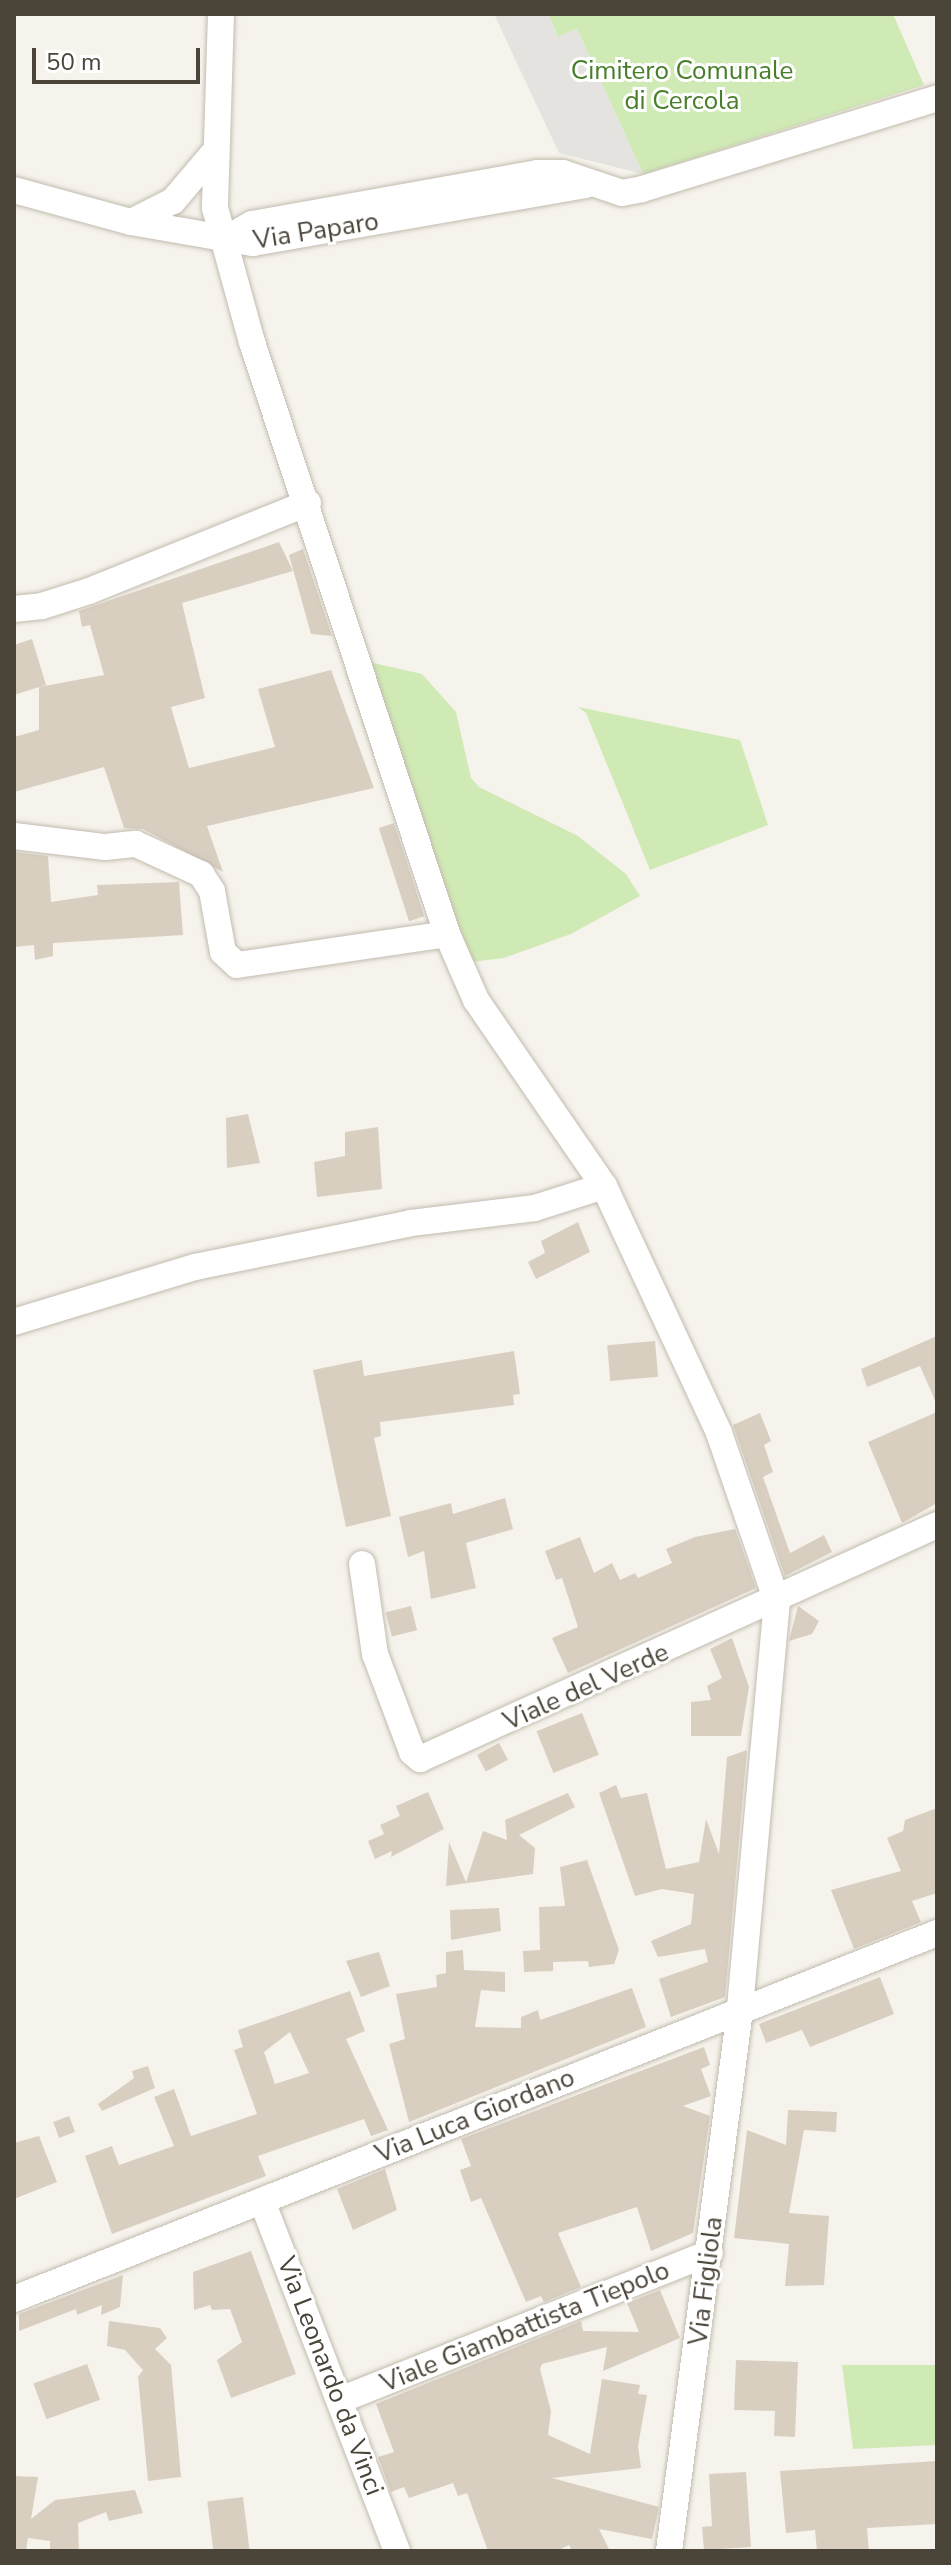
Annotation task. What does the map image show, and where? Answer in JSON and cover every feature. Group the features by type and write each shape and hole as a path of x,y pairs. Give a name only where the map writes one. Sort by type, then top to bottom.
{"street":[{"path":"221,14 212,155 215,208 447,934 476,1000 604,1186 719,1433 777,1601"},
{"name":"Via Paparo","path":"14,190 131,222 253,243 594,184 622,193 642,189 937,98"},
{"path":"131,222 173,201 212,155"},
{"path":"14,609 42,606 89,591 308,503"},
{"path":"14,836 105,847 136,844 201,874 212,891 223,952 237,965 447,934"},
{"path":"14,1322 75,1306 138,1281 224,1260 411,1223 535,1208 604,1186"},
{"name":"Viale del Verde","path":"362,1564 375,1654 412,1752 420,1759 777,1601 937,1525"},
{"name":"Via Figliola","path":"669,2551 740,2010 777,1601"},
{"name":"Via Luca Giordano","path":"14,2299 937,1933"},
{"name":"Via Leonardo da Vinci","path":"262,2201 397,2551"},
{"name":"Viale Giambattista Tiepolo","path":"340,2400 710,2253"}],"green space":[{"name":"Cimitero Comunale di Cercola","path":"548,14 893,14 924,85 643,174 577,29 558,37"},
{"path":"369,662 422,674 456,712 471,778 479,787 578,836 626,874 640,896 571,934 504,958 471,962"},
{"path":"578,707 740,740 768,825 650,870 586,713"},
{"path":"842,2365 937,2365 937,2445 853,2449"}],"shaded area":[{"path":"494,14 548,14 558,37 577,29 643,174 559,153"}],"building":[{"path":"279,542 293,571 182,603 205,698 171,707 189,768 275,747 258,689 331,670 374,788 207,826 223,872 143,829 124,828 104,767 14,792 14,737 39,730 39,687 104,675 90,625 82,627 79,611"},
{"path":"303,549 332,636 311,634 289,555"},
{"path":"32,639 46,685 14,695 14,645"},
{"path":"394,823 424,916 409,921 379,828"},
{"path":"14,852 48,856 51,902 98,895 97,885 179,882 183,935 53,943 53,956 35,960 34,945 14,947"},
{"path":"248,1114 260,1163 227,1168 226,1118"},
{"path":"378,1127 382,1189 317,1197 314,1162 345,1156 345,1132"},
{"path":"578,1222 590,1252 536,1279 528,1262 545,1253 541,1241"},
{"path":"937,1336 937,1405 920,1366 867,1387 861,1369"},
{"path":"655,1341 658,1377 610,1381 607,1345"},
{"path":"514,1351 520,1394 513,1395 514,1405 380,1422 381,1436 374,1438 391,1516 346,1527 313,1370 362,1360 364,1376"},
{"path":"937,1412 937,1503 902,1523 868,1442"},
{"path":"760,1413 771,1441 764,1445 773,1472 763,1477 790,1553 824,1535 832,1552 785,1576 733,1425"},
{"path":"505,1498 513,1529 466,1543 476,1588 431,1599 424,1551 408,1557 399,1517 451,1503 453,1514"},
{"path":"735,1529 756,1588 568,1673 552,1638 578,1627 562,1578 556,1580 545,1551 580,1537 594,1573 612,1563 620,1580 635,1573 638,1578 672,1563 666,1549 695,1537"},
{"path":"411,1606 417,1630 392,1637 386,1612"},
{"path":"798,1606 819,1621 812,1634 789,1641"},
{"path":"732,1638 749,1687 741,1736 691,1736 691,1702 711,1700 707,1686 722,1678 710,1649"},
{"path":"582,1713 599,1755 553,1773 537,1731"},
{"path":"499,1743 508,1760 486,1772 477,1755"},
{"path":"747,1750 725,1997 671,2017 659,1979 708,1962 705,1949 658,1957 651,1941 691,1924 694,1894 662,1889 635,1896 599,1793 616,1785 621,1798 647,1793 666,1869 699,1862 706,1819 719,1854 727,1757"},
{"path":"428,1792 444,1829 391,1857 392,1851 375,1859 368,1841 384,1834 380,1825 400,1816 396,1806"},
{"path":"568,1793 575,1807 519,1835 535,1848 533,1874 446,1886 449,1842 466,1882 483,1831 507,1840 505,1820"},
{"path":"937,1808 937,1893 912,1901 921,1922 854,1949 831,1890 901,1871 887,1838 903,1831 905,1820"},
{"path":"587,1860 619,1950 614,1964 589,1967 588,1961 553,1962 553,1971 524,1972 523,1951 540,1950 539,1907 565,1906 560,1867"},
{"path":"499,1908 501,1931 451,1940 450,1910"},
{"path":"463,1950 464,1970 505,1972 505,1992 481,1990 475,2027 521,2028 521,2017 538,2010 540,2020 632,1988 646,2027 409,2122 389,2044 405,2039 396,1994 437,1987 436,1975 446,1973 446,1952"},
{"path":"379,1952 390,1986 361,1997 346,1961"},
{"path":"880,1977 894,2014 810,2047 802,2030 766,2043 759,2024"},
{"path":"350,1991 365,2031 346,2039 388,2130 371,2136 364,2119 258,2156 266,2176 112,2234 85,2156 112,2146 119,2165 174,2146 154,2097 174,2089 191,2136 257,2114 234,2050 243,2047 238,2030","holes":["290,2032 309,2073 275,2084 264,2052"]},
{"path":"704,2047 710,2065 701,2069 711,2096 683,2106 710,2116 693,2233 651,2251 637,2207 558,2233 581,2287 544,2302 541,2296 526,2302 481,2198 471,2202 460,2170 471,2166 461,2139"},
{"path":"148,2066 155,2088 102,2111 98,2104 134,2078 132,2071"},
{"path":"788,2110 837,2112 836,2132 804,2130 789,2213 829,2216 824,2285 785,2286 789,2244 734,2238 747,2130 786,2145"},
{"path":"69,2116 75,2132 59,2138 53,2122"},
{"path":"39,2136 57,2182 14,2199 14,2143"},
{"path":"385,2169 397,2210 353,2230 337,2189"},
{"path":"251,2251 296,2374 231,2398 217,2360 242,2342 230,2309 212,2310 210,2305 194,2310 193,2272"},
{"path":"123,2275 120,2307 101,2315 102,2305 77,2315 76,2309 19,2331 19,2314"},
{"path":"660,2290 680,2338 603,2371 607,2347 542,2364 540,2369 551,2411 548,2435 590,2454 602,2379 640,2385 638,2394 647,2395 638,2446 641,2468 552,2478 659,2507 652,2539 599,2529 610,2551 572,2551 569,2545 557,2551 488,2551 467,2493 458,2496 453,2483 409,2498 404,2487 391,2492 378,2457 394,2452 376,2404 581,2321 583,2331 639,2332 627,2303"},
{"path":"109,2321 160,2328 167,2338 155,2349 171,2365 181,2477 148,2481 138,2377 143,2370 125,2350 107,2346"},
{"path":"736,2360 798,2362 795,2437 774,2436 775,2411 734,2410"},
{"path":"87,2364 100,2400 46,2419 33,2383"},
{"path":"937,2461 937,2524 867,2528 869,2551 817,2551 815,2530 786,2533 780,2471"},
{"path":"746,2472 751,2547 704,2550 702,2527 712,2526 709,2474"},
{"path":"14,2476 38,2477 31,2519 55,2500 135,2490 143,2513 109,2521 106,2512 78,2523 79,2551 50,2551 50,2541 28,2538 26,2551 14,2551"},
{"path":"243,2497 250,2551 213,2551 207,2501"}]}
